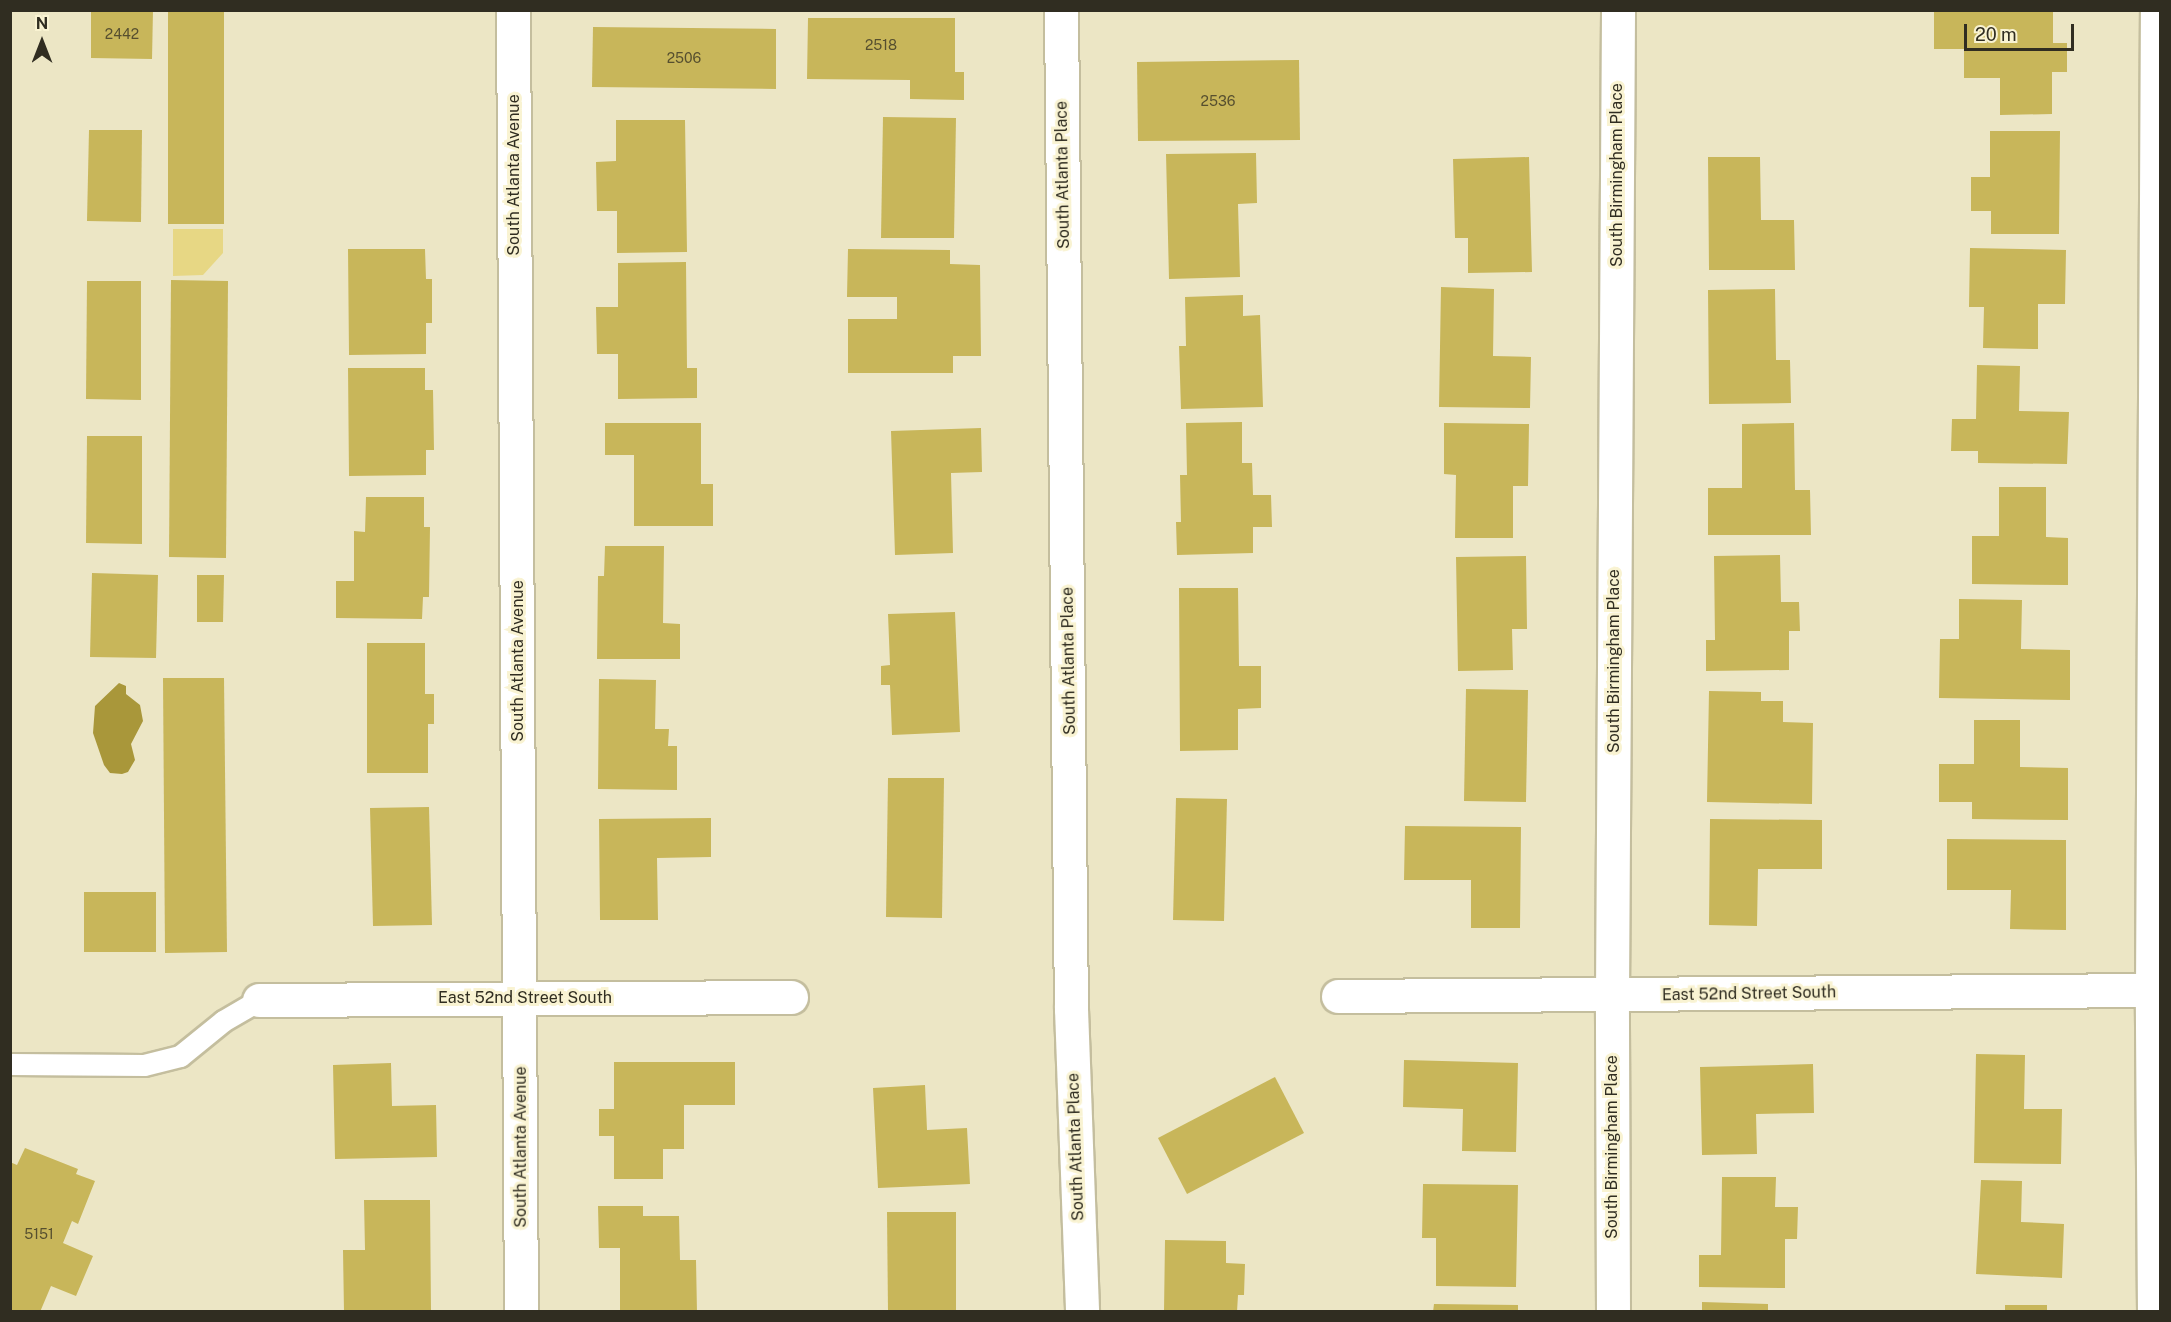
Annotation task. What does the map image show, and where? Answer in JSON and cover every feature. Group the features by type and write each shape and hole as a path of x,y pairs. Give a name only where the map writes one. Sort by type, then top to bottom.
{"street":[{"name":"South Atlanta Avenue","path":"513,10 521,1311"},
{"name":"South Atlanta Place","path":"1060,10 1071,1009 1082,1311"},
{"name":"South Birmingham Place","path":"1613,1311 1612,995 1618,10"},
{"path":"2154,1311 2157,10"},
{"name":"East 52nd Street South","path":"1338,996 2156,990"},
{"name":"East 52nd Street South","path":"259,1000 791,997"}],"lane":[{"path":"10,1064 144,1065 180,1056 223,1021 259,1000"}],"shaded area":[{"path":"173,229 223,229 223,253 203,275 173,276"},
{"path":"119,683 126,686 126,694 140,705 143,721 131,744 135,760 128,772 122,774 110,773 104,765 93,733 95,706"}],"building":[{"path":"91,10 153,10 152,59 91,58"},
{"path":"168,10 224,10 224,224 168,224"},
{"path":"1934,10 2053,10 2053,43 2067,43 2067,72 2052,72 2052,114 2000,115 2000,78 1964,78 1964,49 1934,49"},
{"path":"808,18 955,18 955,72 964,72 964,100 910,99 910,80 807,79"},
{"path":"593,27 776,29 776,89 592,87"},
{"path":"1299,60 1300,140 1138,141 1137,62"},
{"path":"883,117 956,118 954,238 881,238"},
{"path":"616,120 685,120 687,252 617,253 617,211 597,211 596,162 616,161"},
{"path":"89,130 142,130 141,222 87,221"},
{"path":"1990,131 2060,131 2059,234 1991,234 1991,211 1971,211 1971,177 1990,177"},
{"path":"1256,153 1257,203 1238,204 1240,277 1169,279 1166,154"},
{"path":"1529,157 1532,272 1468,273 1468,238 1455,238 1453,159"},
{"path":"1708,157 1760,157 1761,220 1794,220 1795,270 1709,270"},
{"path":"1970,248 2066,250 2065,304 2038,304 2038,349 1983,348 1984,307 1969,307"},
{"path":"348,249 425,249 426,279 432,279 432,323 426,323 426,354 349,355"},
{"path":"848,249 950,250 950,264 980,265 981,356 953,356 953,373 848,373 848,319 897,319 897,297 847,297"},
{"path":"686,262 687,368 697,368 697,398 618,399 618,354 597,354 596,307 618,307 618,263"},
{"path":"171,280 228,281 226,558 169,557"},
{"path":"87,281 141,281 141,400 86,399"},
{"path":"1441,287 1494,289 1493,356 1531,357 1530,408 1439,407"},
{"path":"1775,289 1776,360 1790,360 1791,403 1709,404 1708,290"},
{"path":"1243,295 1243,316 1260,315 1263,407 1181,409 1179,346 1186,346 1185,297"},
{"path":"1977,365 2020,366 2019,411 2069,412 2067,464 1978,463 1978,451 1951,451 1952,419 1976,419"},
{"path":"348,368 425,368 425,390 433,390 434,450 426,450 426,475 349,476"},
{"path":"1242,422 1242,463 1252,463 1253,495 1271,495 1272,527 1253,527 1253,553 1177,555 1176,522 1181,522 1180,475 1187,475 1186,423"},
{"path":"605,423 701,423 701,484 713,484 713,526 634,526 634,455 605,455"},
{"path":"1444,423 1529,424 1528,486 1513,486 1513,538 1455,538 1456,475 1444,474"},
{"path":"1794,423 1795,490 1810,490 1811,535 1708,535 1708,488 1742,488 1742,424"},
{"path":"981,428 982,472 951,473 953,553 895,555 891,431"},
{"path":"87,436 142,436 142,544 86,543"},
{"path":"1999,487 2046,487 2046,537 2068,538 2068,585 1972,584 1972,536 1999,536"},
{"path":"366,497 424,497 424,527 430,527 429,597 423,597 422,619 336,618 336,581 354,581 354,531 365,532"},
{"path":"605,546 664,546 663,623 680,624 680,659 597,659 598,576 604,576"},
{"path":"1780,555 1781,602 1799,602 1800,631 1789,631 1789,670 1706,671 1706,640 1715,640 1714,556"},
{"path":"1526,556 1527,629 1512,629 1513,670 1458,671 1456,557"},
{"path":"92,573 158,575 156,658 90,657"},
{"path":"197,575 224,575 223,622 197,622"},
{"path":"1179,588 1238,588 1239,666 1261,666 1261,708 1238,709 1238,750 1180,751"},
{"path":"1959,599 2022,600 2021,649 2070,650 2070,700 1939,698 1940,639 1959,639"},
{"path":"955,612 960,732 892,735 890,685 881,685 881,666 890,665 888,614"},
{"path":"367,643 425,643 425,694 434,694 434,724 428,724 428,773 367,773"},
{"path":"163,678 224,678 227,952 165,953"},
{"path":"599,679 656,680 655,729 669,729 668,746 677,746 677,790 598,789"},
{"path":"1466,689 1528,690 1526,802 1464,801"},
{"path":"1709,691 1761,692 1761,701 1783,701 1783,722 1813,723 1812,804 1707,802"},
{"path":"1974,720 2020,720 2020,767 2068,768 2068,820 1972,819 1972,802 1939,802 1939,764 1974,764"},
{"path":"888,778 944,778 942,918 886,917"},
{"path":"1176,798 1227,799 1224,921 1173,920"},
{"path":"429,807 432,925 373,926 370,808"},
{"path":"711,818 711,857 657,858 658,920 600,920 599,819"},
{"path":"1710,819 1822,820 1822,869 1758,869 1757,926 1709,925"},
{"path":"1405,826 1521,827 1520,928 1471,928 1471,880 1404,880"},
{"path":"1947,839 2066,840 2066,930 2010,929 2011,890 1947,890"},
{"path":"84,892 156,892 156,952 84,952"},
{"path":"1976,1054 2025,1055 2024,1109 2062,1109 2061,1164 1974,1163"},
{"path":"1404,1060 1518,1063 1516,1152 1462,1151 1463,1109 1403,1107"},
{"path":"614,1062 735,1062 735,1105 684,1105 684,1149 663,1149 663,1179 614,1179 614,1136 599,1136 599,1109 614,1109"},
{"path":"391,1063 392,1106 436,1105 437,1157 335,1159 333,1065"},
{"path":"1813,1064 1814,1113 1756,1114 1757,1154 1702,1155 1700,1067"},
{"path":"1275,1077 1304,1133 1187,1194 1158,1138"},
{"path":"925,1085 927,1130 967,1128 970,1184 878,1188 873,1088"},
{"path":"25,1148 78,1169 76,1174 95,1181 78,1224 72,1221 63,1243 93,1256 76,1296 51,1286 40,1312 10,1312 10,1162 17,1165"},
{"path":"1722,1177 1776,1177 1775,1207 1798,1207 1797,1239 1785,1239 1785,1288 1699,1287 1699,1255 1721,1255"},
{"path":"1981,1180 2022,1181 2021,1222 2064,1224 2062,1278 1976,1274"},
{"path":"1423,1184 1518,1185 1516,1287 1436,1286 1436,1238 1422,1238"},
{"path":"364,1200 430,1200 431,1312 344,1312 343,1250 365,1250"},
{"path":"598,1206 643,1206 643,1216 679,1216 680,1260 696,1260 697,1312 620,1312 620,1248 599,1248"},
{"path":"887,1212 956,1212 956,1312 888,1312"},
{"path":"1165,1240 1226,1241 1226,1263 1245,1264 1244,1295 1238,1295 1237,1312 1164,1312"},
{"path":"1702,1302 1768,1304 1768,1312 1702,1312"},
{"path":"1434,1304 1518,1305 1518,1312 1433,1312"},
{"path":"2005,1305 2047,1305 2047,1312 2005,1312"}]}
